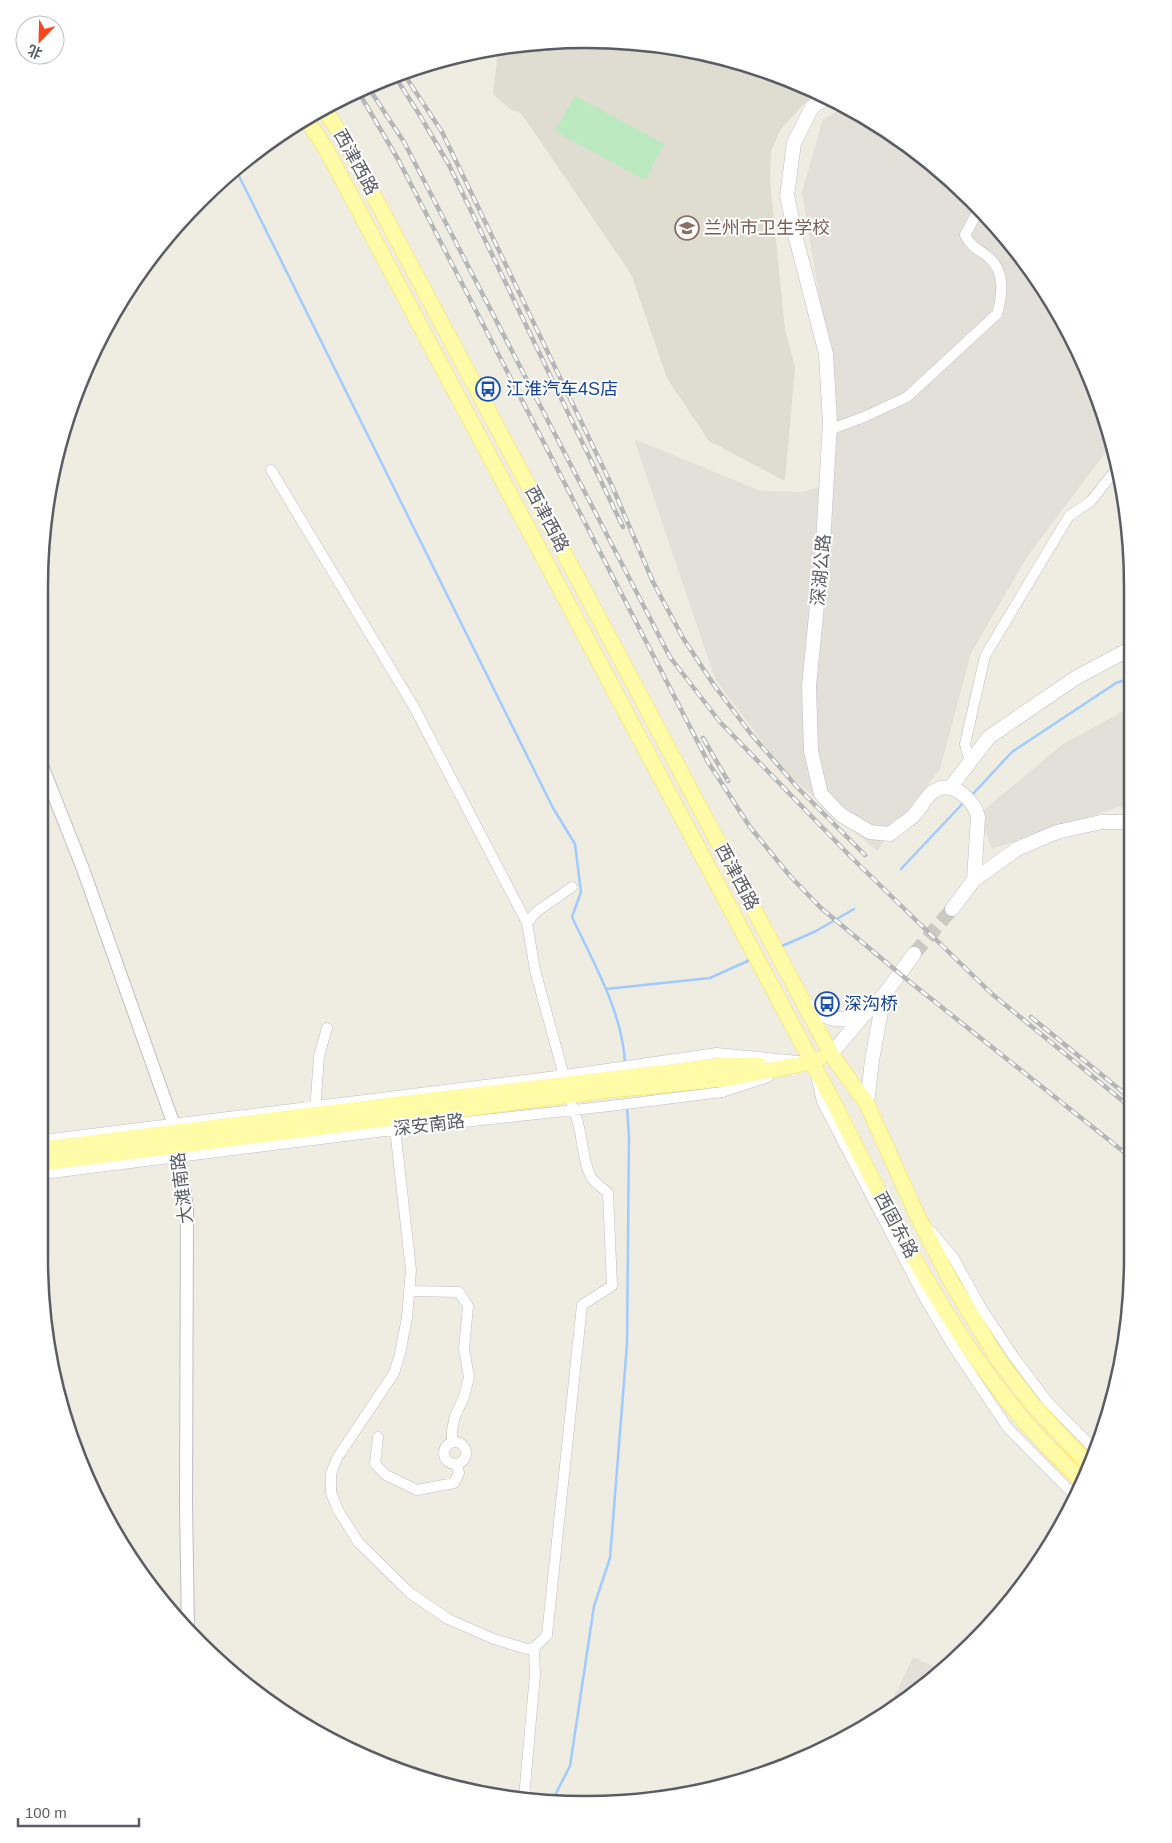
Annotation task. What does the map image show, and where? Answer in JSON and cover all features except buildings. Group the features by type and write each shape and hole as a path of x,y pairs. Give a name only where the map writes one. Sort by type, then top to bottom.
{"main road":[{"name":"深湖公路","path":"821,101 812,107 794,143 787,196 826,354 829,430 823,554 809,686 811,751 821,794 841,815 870,832 890,834 913,817 932,792 941,787 956,791"},
{"name":"西津西路","path":"328,114 344,138 767,934"},
{"name":"西津西路","path":"310,124 326,148 748,942"},
{"path":"974,880 978,817 976,809 956,791 970,762 989,737 1077,677 1124,652"},
{"path":"952,909 974,880 1017,849 1057,832 1101,822 1124,822"},
{"name":"西固东路","path":"767,934 831,1054 867,1104 917,1215 952,1283 998,1359 1032,1405 1085,1461"},
{"name":"西固东路","path":"748,942 837,1109 890,1216 933,1293 1020,1416 1077,1477"},
{"path":"812,1062 831,1054 864,1015 884,995 914,954"},
{"path":"867,1104 872,1060 884,995"},
{"path":"805,1003 818,1014 832,1019 848,1020 864,1015"},
{"name":"深安南路","path":"48,1149 176,1140 569,1091 609,1079 720,1073 812,1062"},
{"name":"深安南路","path":"48,1162 176,1140 315,1110 569,1091"}],"street":[{"path":"829,430 864,417 907,397 998,314 1002,298 1000,275 997,266 988,256 972,247 965,235 976,215"},
{"path":"271,470 414,707 527,923 535,970 578,1118 591,1178 608,1193 612,1286 582,1305 546,1635 534,1648 527,1649 494,1639 448,1619 410,1593 358,1542 338,1510 331,1493 331,1474 337,1458 394,1373 400,1354 412,1270 395,1129"},
{"path":"970,762 965,744 985,656 1069,516 1091,501 1112,474"},
{"name":"大滩南路","path":"48,780 84,870 176,1140 187,1208 186,1503 188,1619"},
{"path":"527,923 536,912 572,887"},
{"path":"315,1110 320,1056 327,1028"},
{"path":"812,1062 822,1102 925,1299 954,1348 1007,1427 1070,1492"},
{"name":"深安南路","path":"48,1140 176,1140 395,1129 569,1091 610,1106 720,1073 812,1062"},
{"name":"深安南路","path":"48,1173 176,1140"},
{"path":"917,1215 953,1257 982,1309 1014,1357 1048,1401 1090,1445"},
{"path":"409,1291 459,1292 468,1306 464,1349 469,1377 464,1397 455,1416 452,1442"},
{"path":"378,1437 375,1464 386,1475 417,1490 454,1483 459,1474 457,1464"},
{"path":"452,1442 461,1444 466,1451 464,1459 457,1464 449,1462 444,1456 445,1447 452,1442"},
{"path":"525,1792 535,1674 534,1648"}],"shaded area":[{"name":"兰州市卫生学校","path":"551,49 621,49 656,52 725,66 759,76 812,97 781,129 771,151 770,182 785,330 795,367 785,481 709,441 667,378 631,274 521,113 511,110 493,94 497,55"},
{"path":"838,111 885,138 941,181 991,231 1034,287 1069,348 1084,380 1107,451 1027,557 971,653 940,769 877,851 784,771 715,679 634,439 761,491 803,492 831,483 828,352 802,192 823,119"},
{"path":"1124,711 1124,808 1119,807 992,849 979,814 1063,744"},
{"path":"913,1657 935,1667 914,1684 893,1699"}],"green space":[{"path":"575,96 664,144 645,180 555,131"}],"waterway":[{"path":"238,175 553,808 575,844 581,892 572,917 606,988 613,1007 619,1026 625,1064"},
{"path":"971,796 1012,752 1116,683 1124,680"},
{"path":"901,869 965,801"},
{"path":"780,947 816,931 854,909"},
{"path":"606,989 710,978 752,959"},
{"path":"555,1794 570,1766 594,1606 610,1558 627,1344 629,1137 627,1107"}],"tunnel":[{"path":"914,954 952,909"}],"railway":[{"path":"407,78 442,132 613,488 653,582 683,638 714,685 751,734 797,787 865,855"},
{"path":"398,81 449,165 623,527"},
{"path":"371,92 404,142 670,657 720,722 851,857 992,994 1124,1102"},
{"path":"361,97 399,161 708,762 750,827 790,876 821,908 905,978 1124,1152"},
{"path":"703,738 728,781"},
{"path":"1031,1017 1124,1093"}],"place":[{"name":"兰州市卫生学校","path":"687,228"},
{"name":"江淮汽车4S店","path":"488,389"},
{"name":"深沟桥","path":"827,1004"}]}
